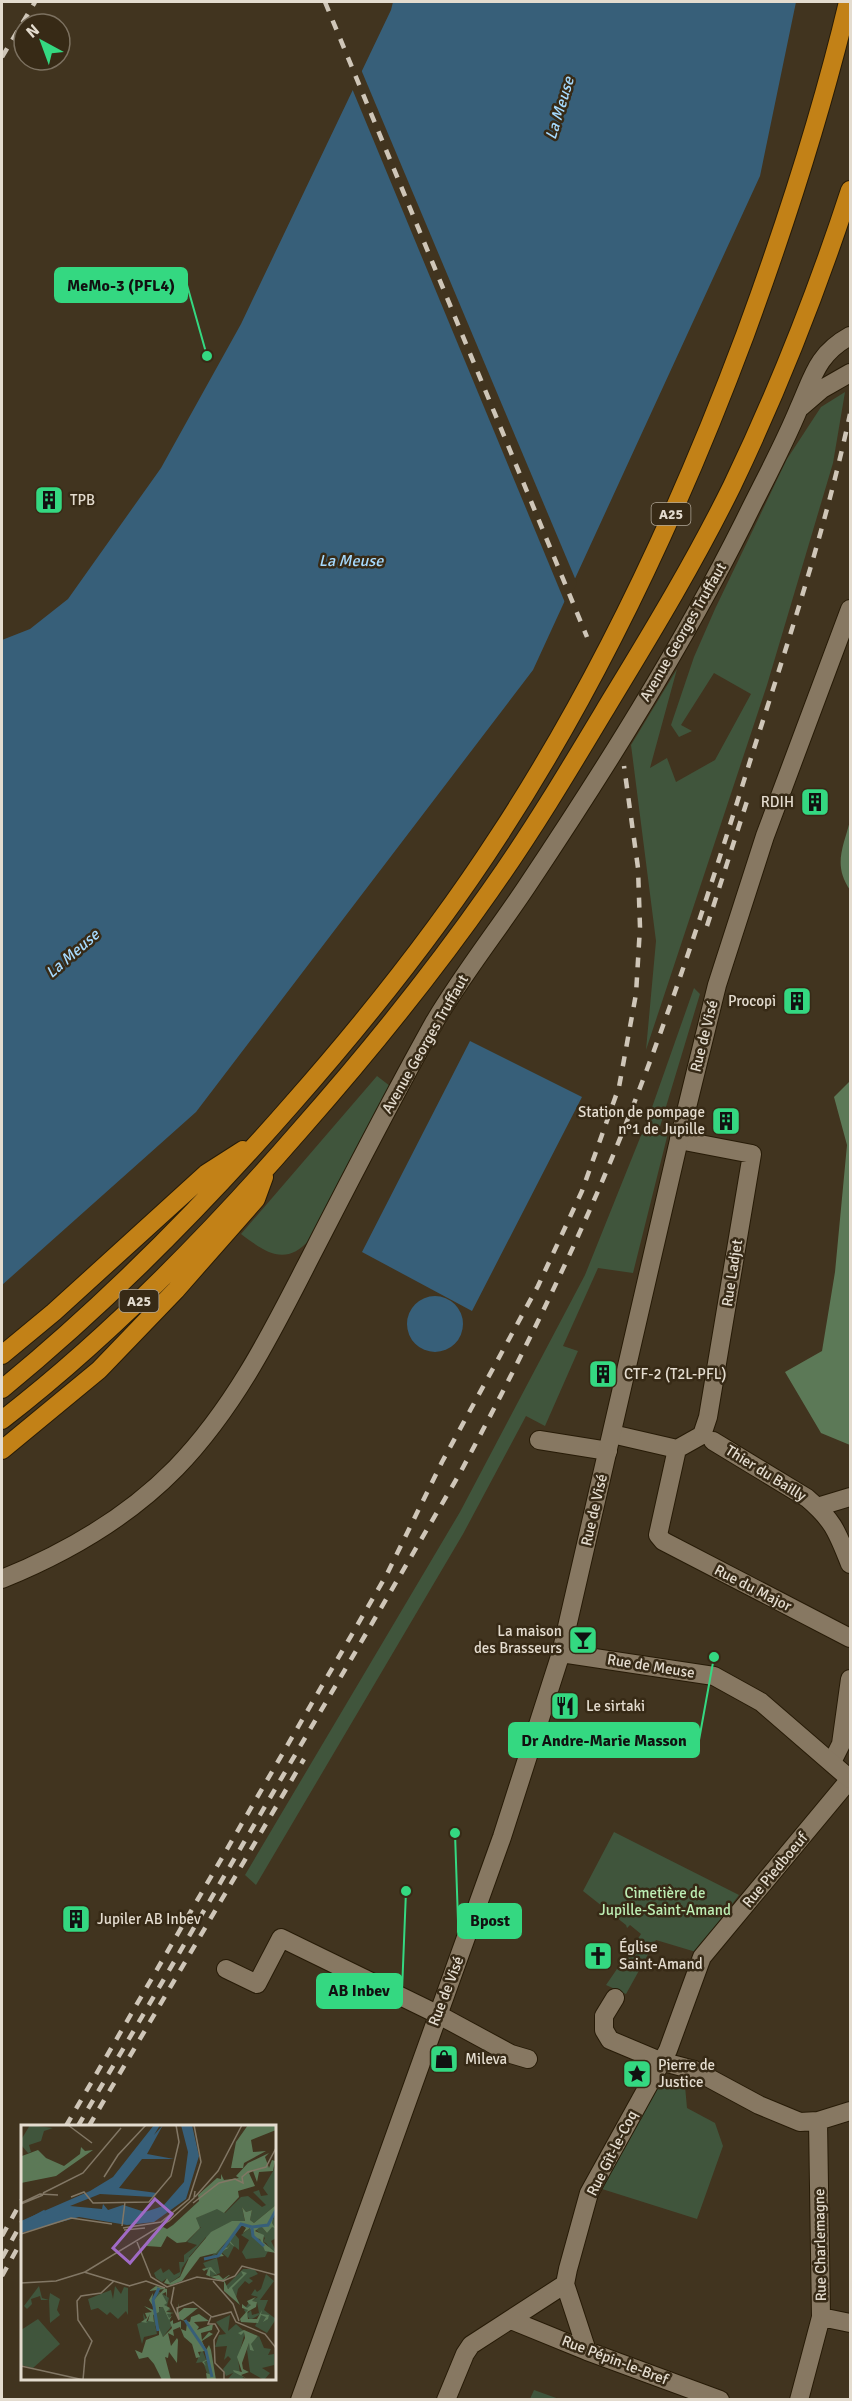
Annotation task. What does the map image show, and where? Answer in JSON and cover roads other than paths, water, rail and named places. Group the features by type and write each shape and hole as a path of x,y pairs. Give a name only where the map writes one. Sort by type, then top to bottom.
{"highway":[{"name":"A25","path":"2,1389 126,1280 215,1191 262,1138 368,1015 440,921 528,788 606,651 653,555 693,465 761,290 803,168 833,65 848,2"},
{"name":"A25","path":"2,1420 143,1297 211,1230 265,1171 367,1053 459,935 519,848 629,671 710,529 776,389 821,274 850,190"},
{"name":"A25","path":"2,1355 207,1173 262,1138"},
{"path":"2,1450 70,1396 125,1344 256,1199 265,1171"}],"street":[{"name":"Avenue Georges Truffaut","path":"2,1579 73,1546 134,1505 175,1469 198,1444 232,1399 267,1341 435,1021 456,986 534,876 660,674 717,574 799,408 814,371 829,353 850,336"},
{"name":"Avenue Georges Truffaut","path":"799,408 822,388 850,374"},
{"name":"Rue de Visé","path":"300,2400 505,1827 561,1653 717,985 741,907 850,609"},
{"name":"Rue Ladjet","path":"677,1449 702,1435 708,1418 752,1154 679,1140"},
{"path":"539,1440 677,1449"},
{"name":"Thier du Bailly","path":"713,1441 807,1498 835,1525 850,1564"},
{"name":"Rue du Major","path":"677,1449 658,1535 663,1541 850,1638"},
{"name":"Thier du Bailly","path":"817,1507 850,1497"},
{"name":"Rue de Meuse","path":"561,1653 714,1676 761,1702 850,1779"},
{"path":"832,1762 841,1744 850,1679"},
{"name":"Rue Piedboeuf","path":"660,2061 668,2050 702,1957 850,1779"},
{"path":"226,1969 257,1984 280,1938 437,2013 511,2054 528,2059"},
{"path":"615,1998 604,2016 606,2040 660,2061 694,2070 759,2105 800,2122 818,2121 850,2111"},
{"name":"Rue Gît-le-Coq","path":"587,2351 566,2284 567,2269 589,2193 660,2061"},
{"name":"Rue Charlemagne","path":"799,2400 821,2317 818,2121"},
{"path":"446,2400 471,2345 566,2284"},
{"path":"821,2317 850,2323"},
{"name":"Rue Pépin-le-Bref","path":"511,2320 720,2400"}],"water":[{"name":"La Meuse","path":"393,2 796,2 760,176 533,670 196,1112 2,1285 2,640 30,629 68,599 161,468 241,324"},
{"path":"470,1041 582,1097 472,1311 362,1252"},
{"path":"435,1296 446,1298 455,1304 461,1313 463,1324 461,1335 455,1344 446,1350 435,1352 424,1350 415,1344 409,1335 407,1324 409,1313 415,1304 424,1298"}],"railway":[{"path":"2,57 35,2"},
{"path":"325,2 587,637"},
{"path":"79,2125 460,1473 535,1326 588,1215 645,1074 700,917 805,588 850,414"},
{"path":"67,2125 387,1574 442,1462 538,1286 582,1191 619,1087 636,994 640,927 638,868 624,766"},
{"path":"707,926 748,798"},
{"path":"90,2125 304,1759"},
{"path":"2,2236 21,2202"},
{"path":"2,2258 21,2224"},
{"path":"2,2276 21,2242"}],"place":[{"name":"MeMo-3 (PFL4)","path":"207,356"},
{"name":"TPB","path":"49,500"},
{"name":"RDIH","path":"815,802"},
{"name":"Procopi","path":"797,1001"},
{"name":"Station de pompage n°1 de Jupille","path":"726,1121"},
{"name":"CTF-2 (T2L-PFL)","path":"603,1374"},
{"name":"La maison des Brasseurs","path":"583,1640"},
{"name":"Dr Andre-Marie Masson","path":"714,1657"},
{"name":"Le sirtaki","path":"565,1706"},
{"name":"Bpost","path":"455,1833"},
{"name":"AB Inbev","path":"406,1891"},
{"name":"Jupiler AB Inbev","path":"76,1919"},
{"name":"Église Saint-Amand","path":"598,1956"},
{"name":"Mileva","path":"444,2059"},
{"name":"Pierre de Justice","path":"637,2074"}],"park label":[{"name":"Cimetière de Jupille-Saint-Amand","path":"665,1902"}]}
